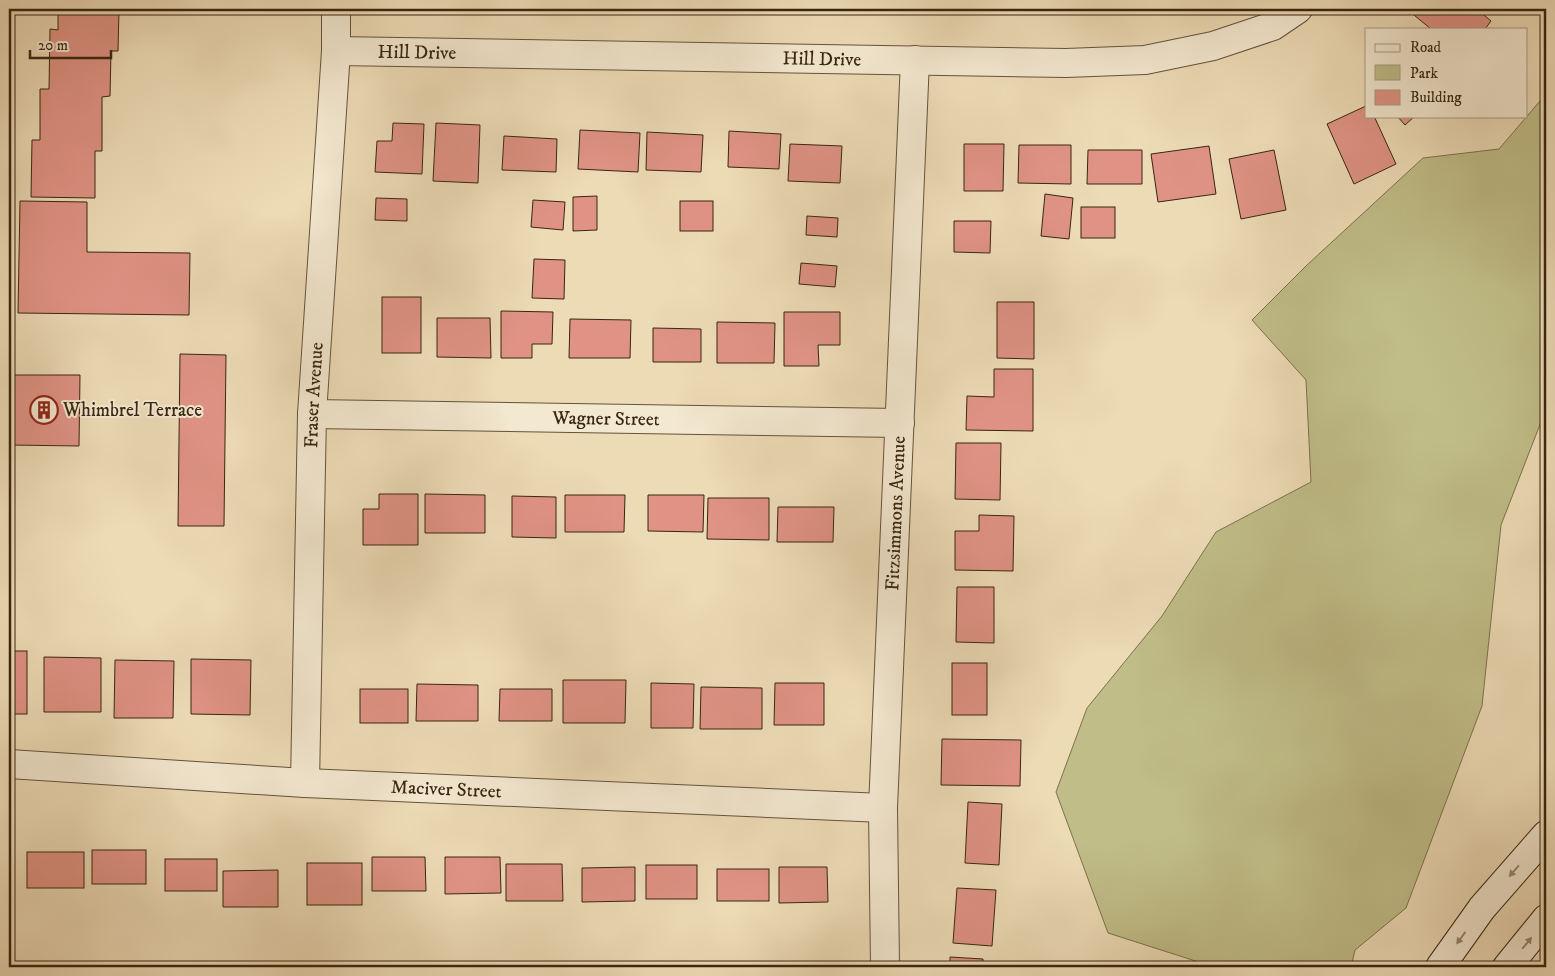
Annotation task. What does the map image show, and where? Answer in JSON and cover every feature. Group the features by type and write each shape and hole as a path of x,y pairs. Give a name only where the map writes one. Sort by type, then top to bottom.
{"street":[{"name":"Fraser Avenue","path":"305,783 312,414 336,51 336,9"},
{"name":"Hill Drive","path":"336,51 1066,63 1145,60 1213,46 1272,26 1298,9"},
{"name":"Fitzsimmons Avenue","path":"885,967 883,808 916,60"},
{"name":"Wagner Street","path":"312,414 900,423"},
{"name":"Maciver Street","path":"9,764 305,783 883,808"},
{"path":"1440,967 1482,908 1546,835"},
{"path":"1507,967 1546,919"}],"green space":[{"path":"1546,94 1546,409 1501,525 1482,706 1406,908 1355,950 1351,967 1210,967 1108,933 1056,792 1087,708 1162,616 1216,532 1311,482 1306,380 1252,320 1307,265 1423,158 1499,149 1525,118 1528,118 1528,115"}],"building":[{"path":"58,9 119,9 118,51 111,51 110,96 102,97 102,151 95,151 95,198 31,197 32,140 40,140 40,89 49,89 50,29 58,30"},
{"path":"1411,9 1477,9 1491,21 1486,28 1430,28 1409,11"},
{"path":"1365,106 1365,118 1375,118 1396,164 1354,184 1327,124"},
{"path":"1399,118 1413,118 1405,125"},
{"path":"393,123 424,124 422,174 375,172 377,141 392,141"},
{"path":"436,123 480,125 478,183 433,181"},
{"path":"580,130 640,133 638,172 578,169"},
{"path":"729,131 781,134 779,169 728,167"},
{"path":"647,132 703,135 701,172 646,170"},
{"path":"504,136 557,139 556,172 502,170"},
{"path":"790,144 842,146 840,183 788,181"},
{"path":"964,144 1004,144 1003,191 964,191"},
{"path":"1019,145 1071,145 1071,184 1018,183"},
{"path":"1209,146 1216,194 1158,202 1151,154"},
{"path":"1088,150 1142,150 1142,184 1087,184"},
{"path":"1274,150 1286,210 1241,219 1229,159"},
{"path":"1045,194 1073,198 1069,239 1041,236"},
{"path":"597,196 597,230 573,231 573,197"},
{"path":"376,198 407,199 407,221 375,220"},
{"path":"533,200 565,202 563,230 531,227"},
{"path":"20,201 87,202 87,252 190,253 189,315 18,313"},
{"path":"680,201 713,201 713,231 680,231"},
{"path":"1081,207 1115,207 1115,238 1081,238"},
{"path":"807,216 838,218 837,237 806,235"},
{"path":"954,221 991,221 990,253 954,252"},
{"path":"534,259 565,260 564,299 532,298"},
{"path":"801,263 837,266 835,287 799,284"},
{"path":"382,297 421,297 421,353 382,353"},
{"path":"997,302 1034,302 1034,359 997,358"},
{"path":"501,311 553,312 552,344 532,344 532,358 501,358"},
{"path":"784,312 840,312 840,345 818,345 819,366 784,366"},
{"path":"437,318 490,318 491,358 437,357"},
{"path":"570,319 631,320 630,358 569,358"},
{"path":"717,322 775,323 774,363 717,363"},
{"path":"653,328 701,329 701,362 653,362"},
{"path":"180,354 226,355 224,526 178,526"},
{"path":"994,369 1033,369 1033,431 966,430 967,396 994,397"},
{"name":"Whimbrel Terrace","path":"9,375 80,375 79,446 9,445"},
{"path":"956,443 1001,443 1000,500 955,499"},
{"path":"379,494 418,494 418,545 363,545 363,509 379,509"},
{"path":"425,494 485,495 485,533 425,533"},
{"path":"565,495 625,495 624,532 565,532"},
{"path":"648,495 704,495 703,532 648,531"},
{"path":"512,496 556,497 556,538 512,537"},
{"path":"708,498 769,498 769,540 707,539"},
{"path":"778,507 834,507 833,542 777,542"},
{"path":"979,515 1014,516 1013,571 955,570 955,531 979,531"},
{"path":"957,587 994,587 994,643 956,642"},
{"path":"9,651 27,651 27,714 9,714"},
{"path":"44,657 101,658 101,712 44,712"},
{"path":"191,659 251,660 250,715 191,714"},
{"path":"115,660 174,661 173,718 114,718"},
{"path":"952,663 987,663 987,715 952,715"},
{"path":"563,680 626,680 625,723 563,723"},
{"path":"651,683 694,684 693,728 651,728"},
{"path":"775,683 824,683 824,725 774,725"},
{"path":"417,684 478,685 478,721 416,721"},
{"path":"701,687 762,688 762,729 700,729"},
{"path":"360,689 408,689 408,723 360,723"},
{"path":"500,689 552,689 552,721 499,721"},
{"path":"942,739 1021,740 1020,786 941,785"},
{"path":"968,802 1002,804 999,865 965,863"},
{"path":"9,847 11,847 11,881 9,881"},
{"path":"92,850 146,850 146,884 92,884"},
{"path":"27,852 84,852 84,888 27,888"},
{"path":"372,857 425,857 426,891 372,891"},
{"path":"445,857 500,857 501,893 445,894"},
{"path":"165,859 217,859 217,891 165,891"},
{"path":"307,863 362,863 362,905 307,905"},
{"path":"506,864 562,864 563,901 506,901"},
{"path":"646,865 697,865 697,899 646,899"},
{"path":"635,867 635,901 582,902 582,868"},
{"path":"779,867 827,867 828,902 779,903"},
{"path":"717,869 769,869 769,901 717,901"},
{"path":"278,870 278,907 223,907 223,871"},
{"path":"957,888 996,890 992,946 953,943"},
{"path":"950,957 983,959 983,967 950,967"}],"place":[{"name":"Whimbrel Terrace","path":"44,410"}]}
